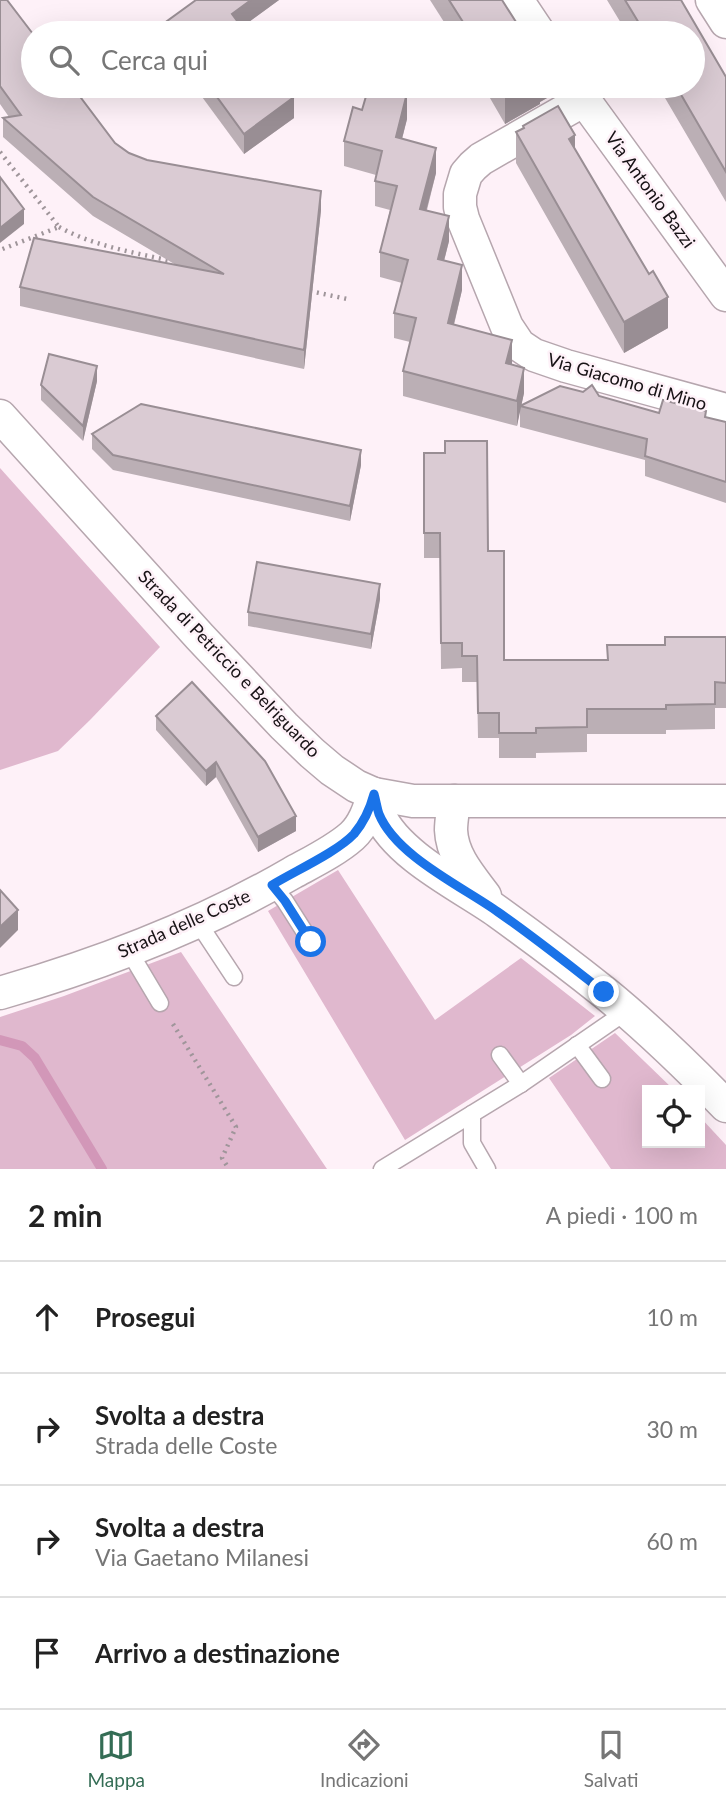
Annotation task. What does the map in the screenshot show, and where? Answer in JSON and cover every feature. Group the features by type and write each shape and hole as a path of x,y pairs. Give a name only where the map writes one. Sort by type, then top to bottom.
{"street":[{"path":"518,0 531,21"},
{"path":"712,0 726,22"},
{"name":"Via Giacomo di Mino","path":"572,98 481,159 462,182 460,207 463,219 507,327 519,345 534,355 726,410"},
{"name":"Via Antonio Bazzi","path":"583,98 726,295"},
{"name":"Strada di Petriccio e Belriguardo","path":"0,416 284,726 332,770 356,786 374,794 413,801 726,801"},
{"path":"374,794 379,814 386,826 409,852 574,968 665,1044 726,1106"},
{"name":"Strada delle Coste","path":"0,993 129,951 197,922 272,885 339,846 352,835 370,809 374,794"},
{"path":"454,802 451,830 456,852 471,878 496,911"}],"lane":[{"path":"272,885 311,942"},
{"path":"197,922 234,977"},
{"path":"129,951 160,1003"},
{"path":"382,1169 521,1084 627,1011"},
{"path":"577,1045 602,1079"},
{"path":"500,1055 521,1084"},
{"path":"472,1114 472,1143 487,1169"}],"path":[{"path":"0,152 59,227 76,237 98,244 177,262"},
{"path":"0,250 59,227"},
{"path":"308,290 347,299"},
{"path":"160,1003 236,1127 222,1158 229,1169"}],"shaded area":[{"path":"0,468 160,647 58,751 0,770"},
{"path":"338,870 435,1020 521,958 595,1016 571,1035 405,1140 268,911"},
{"path":"181,952 327,1169 0,1169 0,1017"},
{"path":"615,1033 669,1085 642,1085 642,1148 705,1148 705,1122 726,1145 726,1169 611,1169 549,1078"}],"building":[{"path":"0,0 7,0 23,21 21,98 81,98 115,143 129,153 147,160 321,191 304,350 20,287 34,238 224,274 93,197 3,118 21,115 0,86"},
{"path":"196,0 251,0 232,14 237,21 167,21"},
{"path":"449,0 502,0 515,21 462,21"},
{"path":"625,0 681,0 693,21 638,21"},
{"path":"705,41 726,77 726,172 683,98 705,98"},
{"path":"218,98 293,98 244,134"},
{"path":"366,98 406,98 396,137 436,148 420,209 449,216 438,259 462,265 448,323 512,340 506,363 524,368 517,401 403,371 416,318 394,313 408,260 380,252 397,186 375,181 382,151 344,141 353,107 362,110"},
{"path":"558,106 575,135 569,139 649,274 653,271 668,297 624,322 516,132"},
{"path":"0,177 24,209 0,228"},
{"path":"49,354 97,366 83,426 41,385"},
{"path":"592,385 599,396 659,413 663,400 706,411 705,417 726,422 726,482 645,456 647,439 520,406 560,386 583,392"},
{"path":"141,404 361,450 350,506 113,455 92,434"},
{"path":"445,441 487,441 488,551 504,551 504,660 608,660 607,645 665,645 665,637 726,637 726,683 715,682 715,704 666,705 666,709 587,709 587,727 536,728 536,733 499,733 499,713 478,713 477,656 462,656 462,643 441,643 440,533 424,533 424,453 445,453"},
{"path":"257,562 380,584 371,634 248,612"},
{"path":"192,682 265,761 296,816 258,837 216,762 206,771 156,716"},
{"path":"0,890 18,910 0,927"}],"waterway":[{"path":"0,1040 22,1046 35,1058 102,1169"}],"route":[{"path":"311,942 272,885 339,846 352,835 370,809 374,794 379,814 386,826 409,852 433,871 496,911 604,992"}]}
